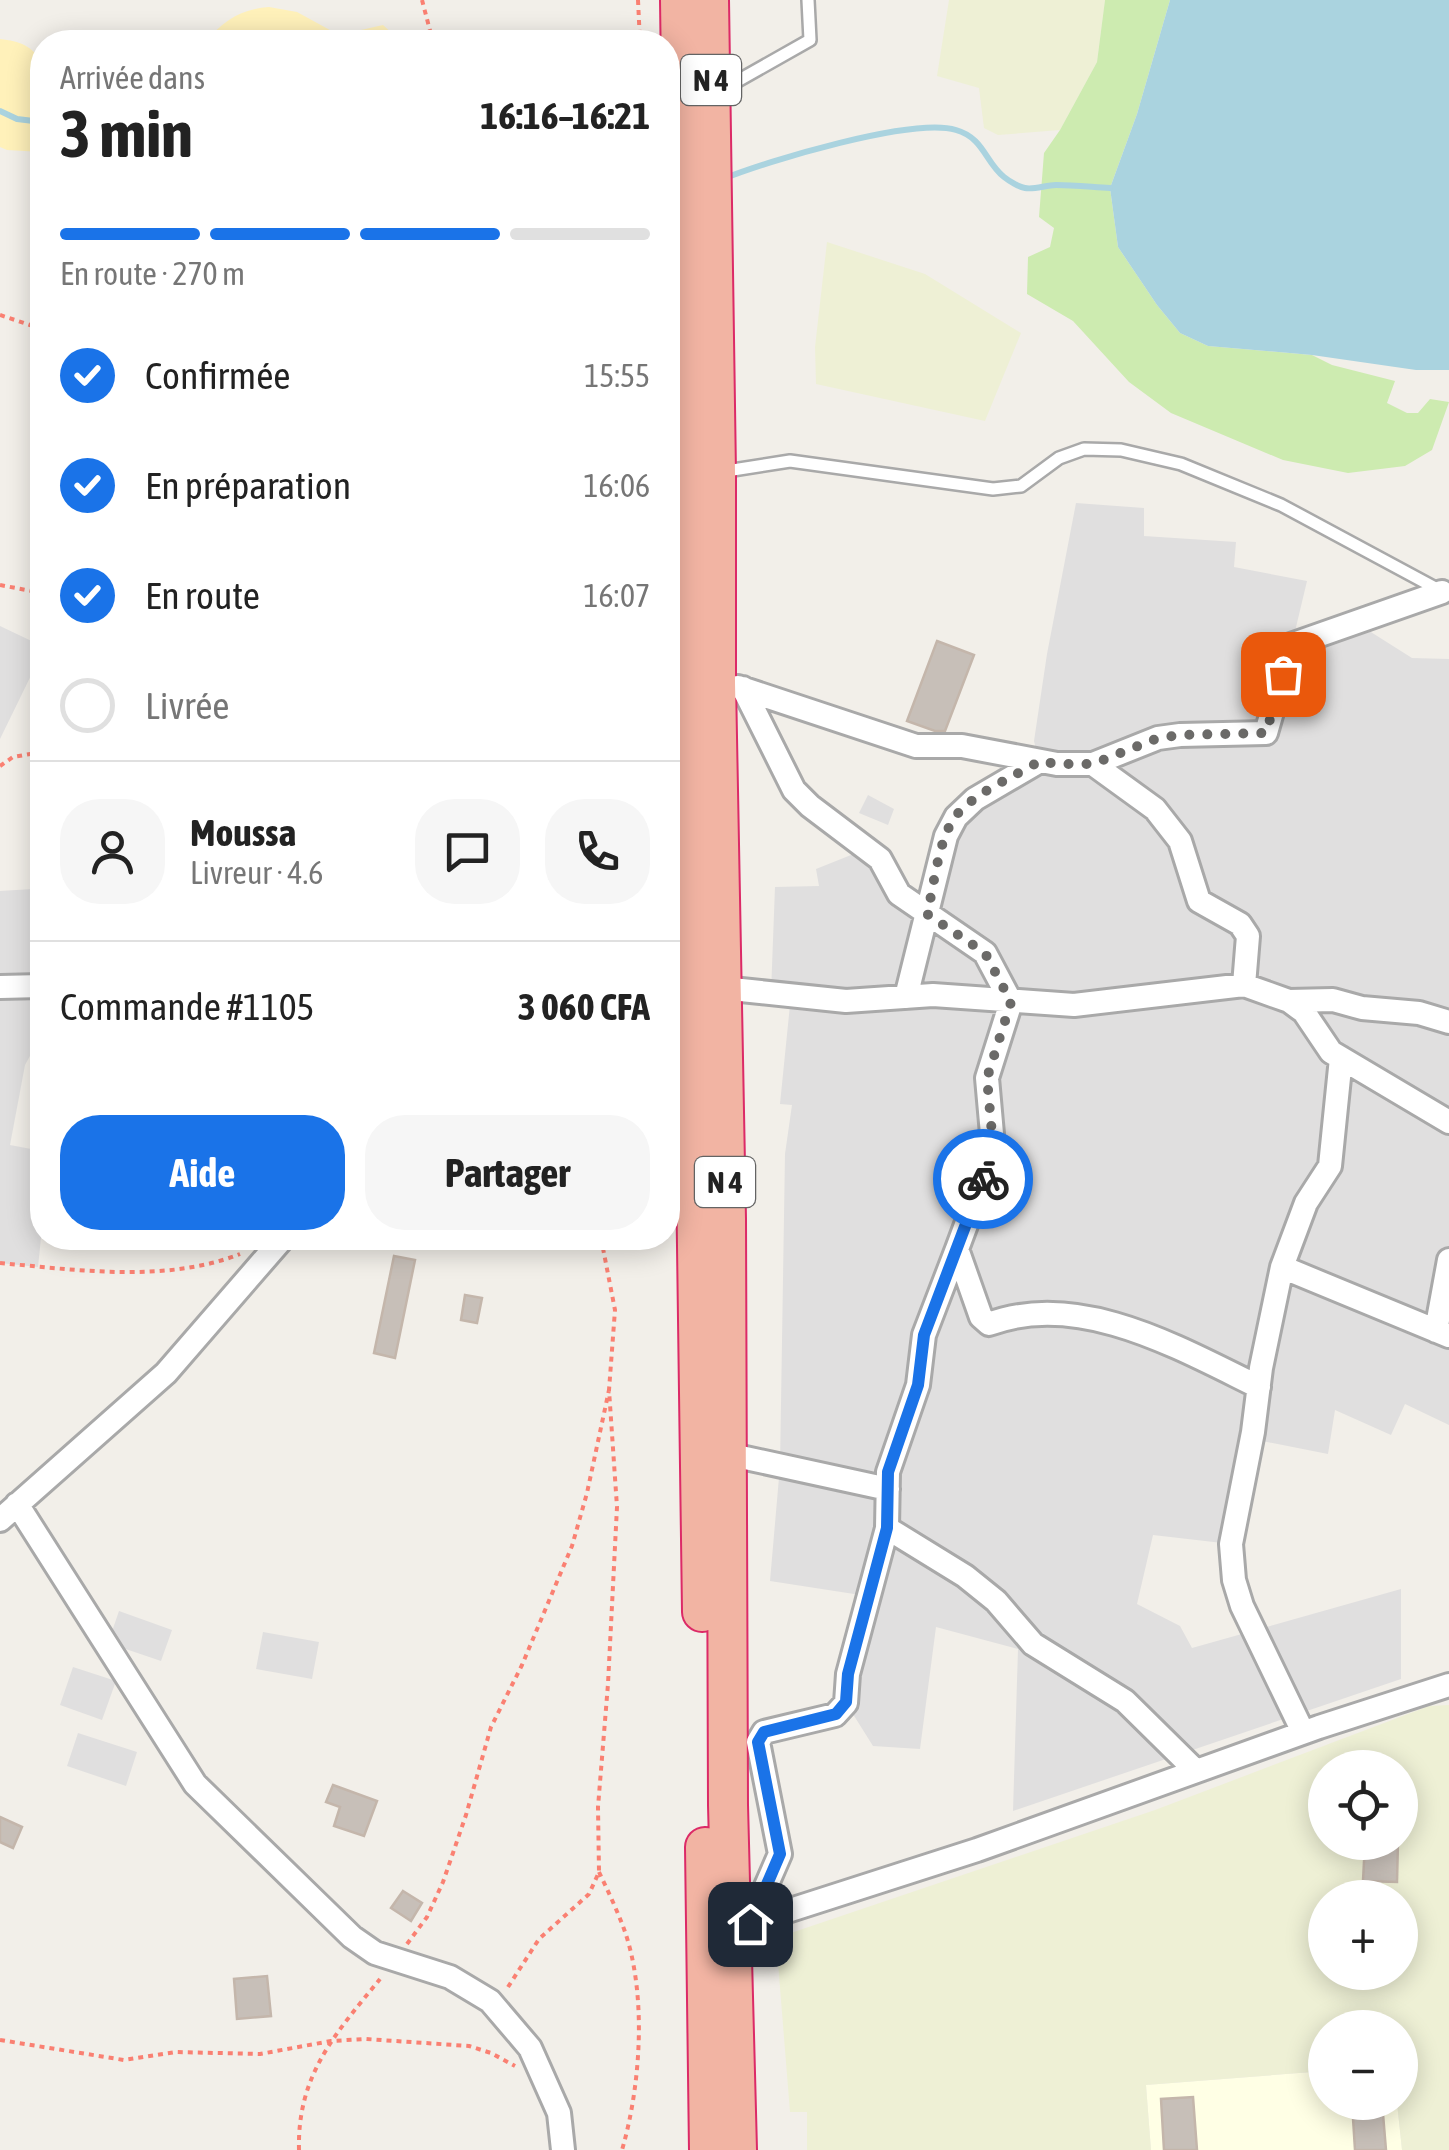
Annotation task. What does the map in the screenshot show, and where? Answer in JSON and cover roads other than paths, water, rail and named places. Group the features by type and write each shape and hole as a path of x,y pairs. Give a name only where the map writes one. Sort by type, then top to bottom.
{"highway":[{"name":"N 4","path":"680,0 680,1020 709,2150"},
{"name":"N 4","path":"709,0 716,473 730,686 722,988 728,1805 742,1929 737,2150"}],"street":[{"path":"730,686 916,746 962,746 1057,764 1093,764 1158,738 1266,733 1291,645 1445,594"},
{"path":"730,686 794,790 880,859 899,894 985,953 1011,1002 987,1078 992,1134 986,1171 924,1335 918,1385 888,1472 887,1528 848,1674 846,1702 836,1714 764,1732 758,1742 780,1854 742,1929"},
{"path":"906,997 946,836 956,816 1040,761"},
{"path":"1093,764 1155,810 1180,841 1199,901 1240,924 1248,936 1244,985"},
{"path":"722,988 846,1001 933,995 1074,1005 1244,985 1290,1001 1304,1012 1330,1052 1449,1122"},
{"path":"0,987 30,986"},
{"path":"1290,1001 1332,1000 1362,1008 1419,1013 1449,1022"},
{"path":"1303,1732 1242,1606 1234,1580 1231,1544 1282,1267 1306,1202 1330,1166 1341,1058"},
{"path":"957,1249 981,1317 990,1324 1039,1312 1085,1318 1157,1337 1258,1387"},
{"path":"273,1250 166,1373 8,1512 195,1784 352,1937 375,1952 450,1977 490,2002 530,2048 559,2113 564,2150"},
{"path":"1282,1267 1442,1334 1449,1260"},
{"path":"726,1454 888,1489"},
{"path":"887,1528 996,1601 1033,1644 1124,1701 1196,1771"},
{"path":"742,1929 977,1850 1303,1732 1449,1685"}],"lane":[{"path":"711,96 810,40 808,0"},
{"path":"716,473 790,462 993,489 1021,486 1059,458 1084,449 1121,450 1181,464 1281,505 1445,594"}],"water":[{"path":"1170,0 1449,0 1449,370 1416,370 1208,346 1180,333 1157,305 1118,247 1110,188 1137,114"}],"waterway":[{"path":"0,111 30,121"},
{"path":"723,179 840,143 935,128 956,130 973,139 998,171 1023,187 1110,188"}]}
